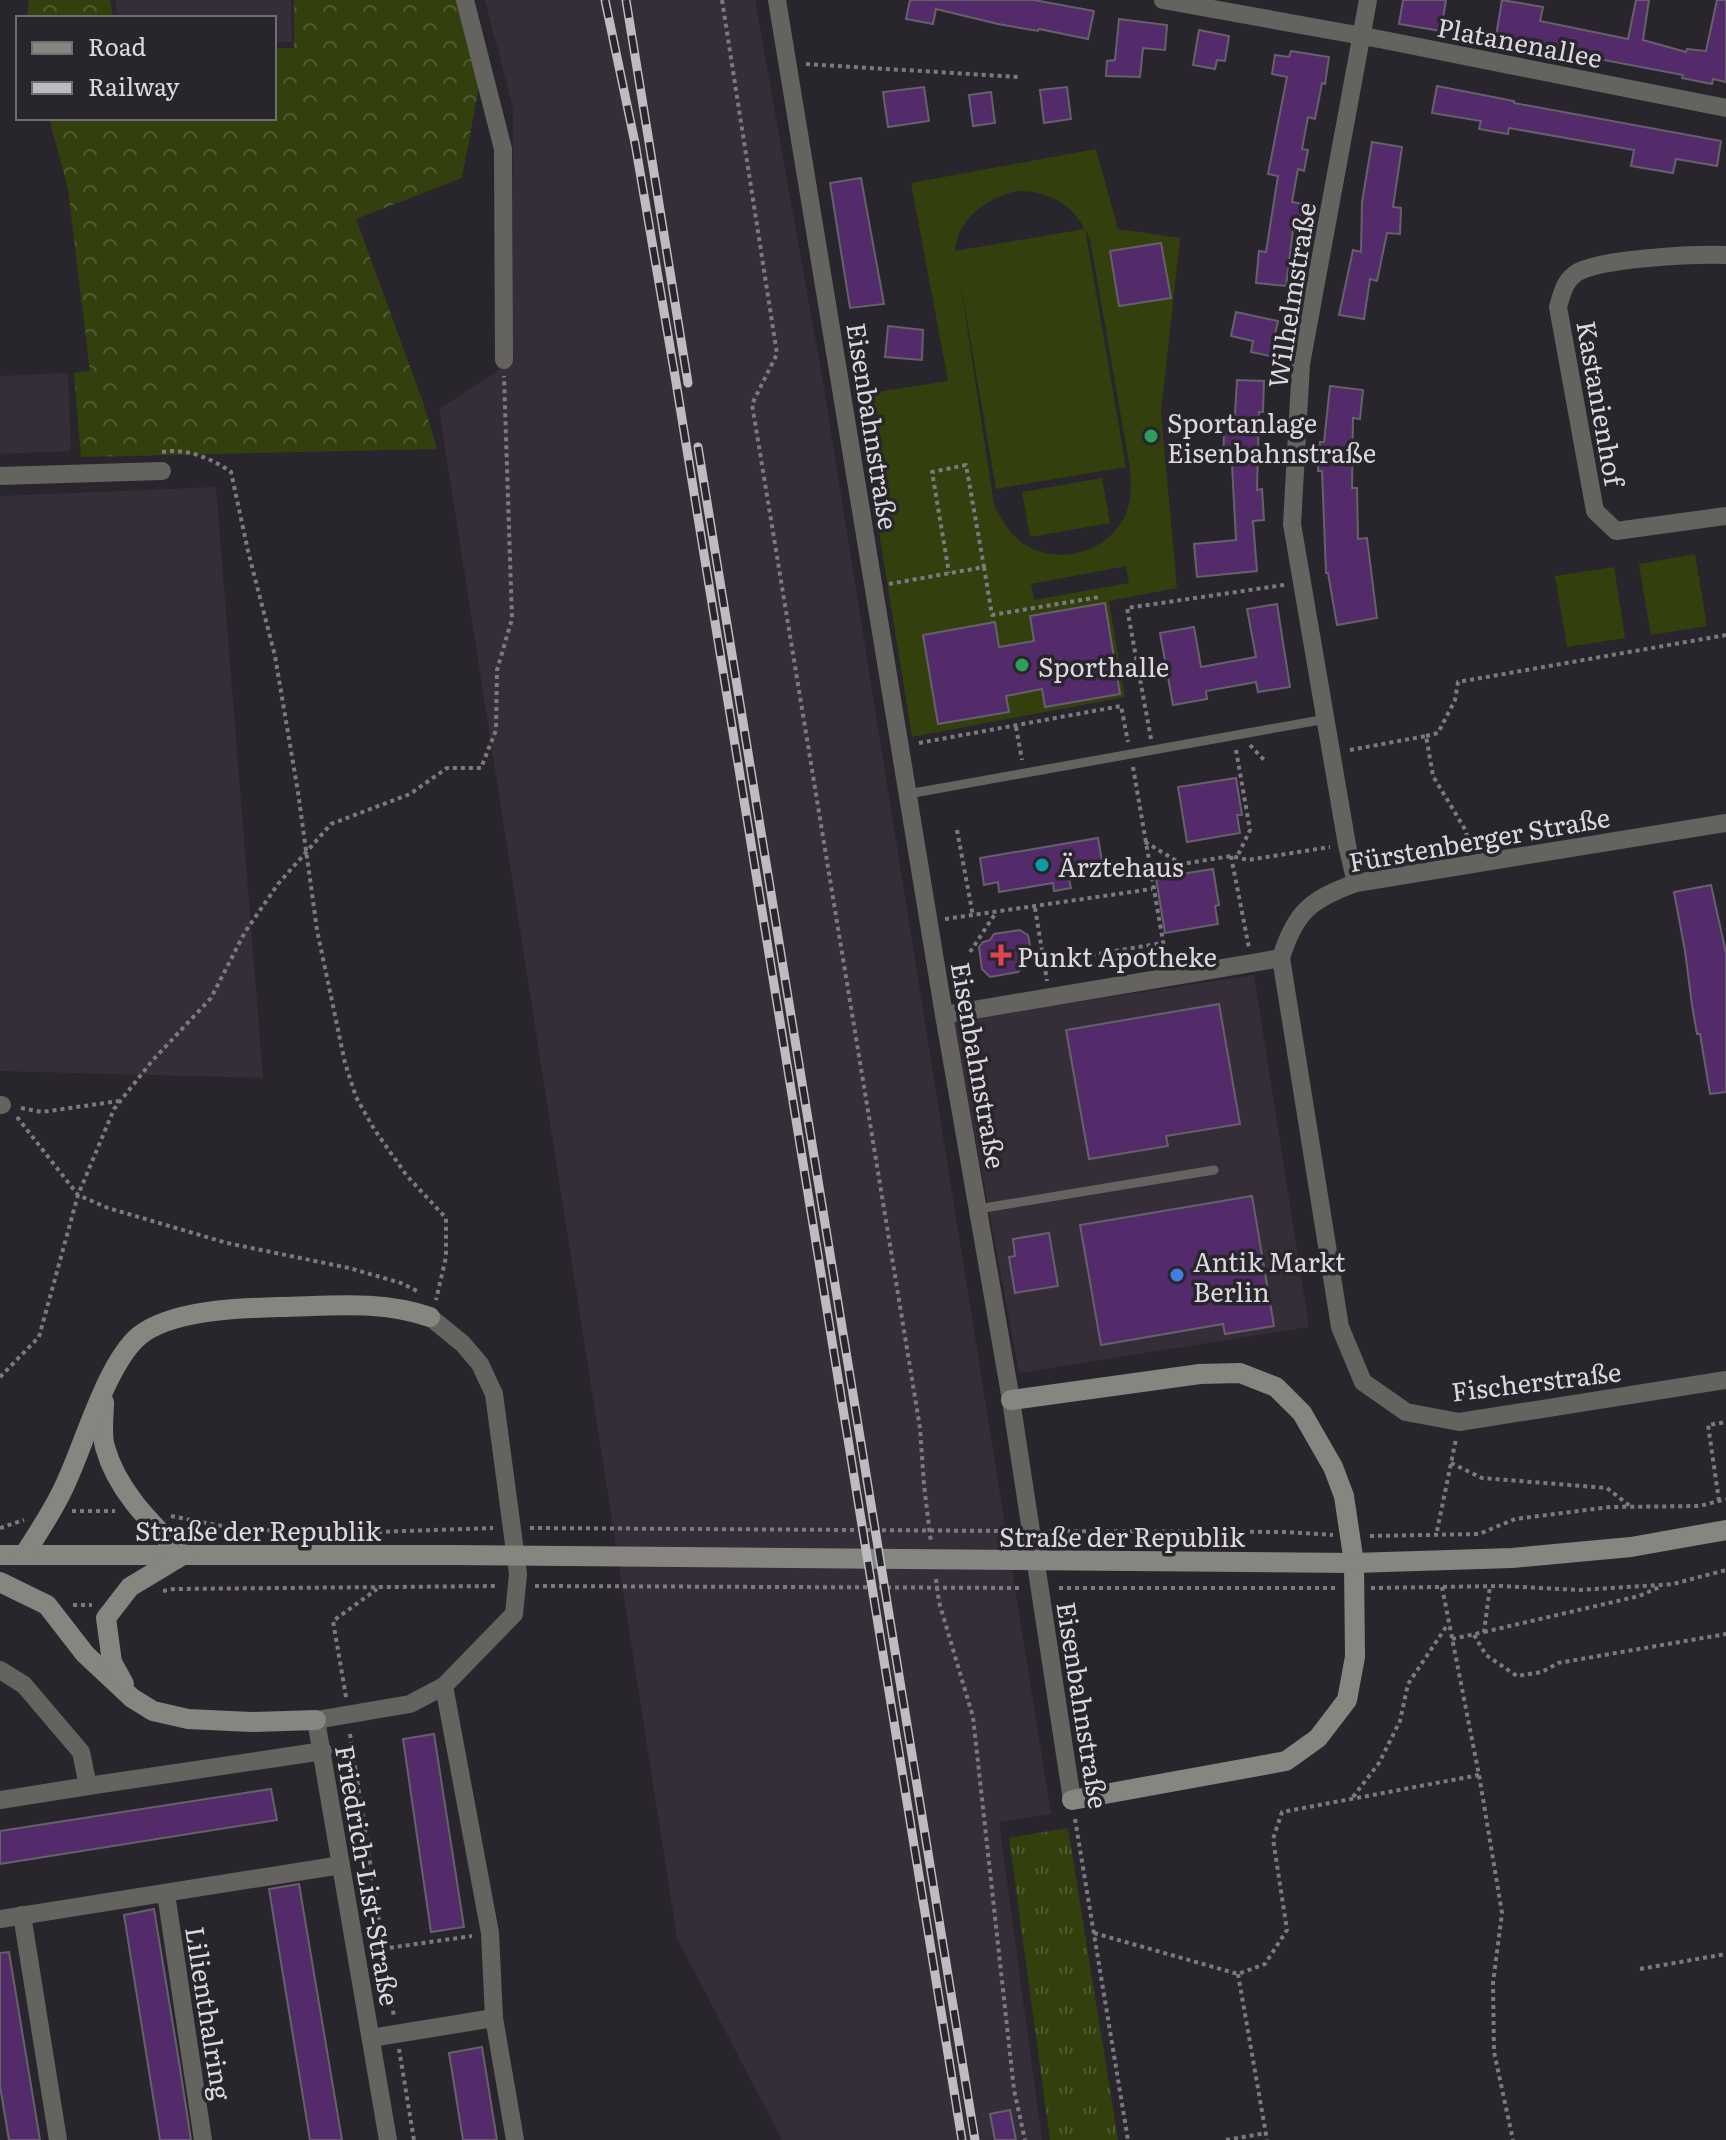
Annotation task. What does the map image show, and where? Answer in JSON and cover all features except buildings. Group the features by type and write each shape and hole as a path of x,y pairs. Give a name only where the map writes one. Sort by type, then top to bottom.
{"main road":[{"path":"24,1555 52,1511 113,1366 139,1335 175,1319 225,1308 377,1305 406,1309 433,1308"},
{"path":"1011,1400 1200,1374 1240,1373 1276,1387 1302,1413 1333,1467 1344,1496 1354,1563 1355,1657 1347,1700 1318,1738 1286,1761 1072,1800"},
{"path":"104,1393 104,1444 116,1476 139,1511 183,1555 130,1587 106,1618 112,1662 132,1698"},
{"name":"Straße der Republik","path":"0,1555 450,1555 1354,1563 1512,1558 1616,1549 1726,1530"},
{"path":"0,1582 47,1605 85,1654 132,1698 153,1711 188,1719 251,1722 316,1720"}],"street":[{"path":"465,0 503,149 504,360"},
{"name":"Eisenbahnstraße","path":"777,0 944,1015 1011,1400 1072,1800"},
{"name":"Platanenallee","path":"1163,0 1726,108"},
{"name":"Wilhelmstraße","path":"1356,883 1292,524 1301,364 1368,0"},
{"name":"Kastanienhof","path":"1726,255 1697,254 1624,260 1577,272 1564,286 1558,307 1595,511 1616,531 1726,516"},
{"path":"0,476 162,471"},
{"name":"Fürstenberger Straße","path":"1281,958 1290,928 1312,904 1331,892 1356,883 1726,823"},
{"path":"944,1015 1281,958"},
{"name":"Fischerstraße","path":"1281,958 1340,1327 1363,1382 1406,1412 1459,1422 1726,1380"},
{"path":"316,1720 351,1722 410,1704 444,1686 514,1614 518,1574 494,1394 480,1364 433,1308"},
{"path":"0,1670 24,1685 81,1752 88,1786"},
{"path":"444,1686 490,1933 494,2018 515,2140"},
{"name":"Friedrich-List-Straße","path":"316,1720 388,2140"},
{"path":"0,1800 323,1751"},
{"name":"Lilienthalring","path":"0,1919 341,1865"},
{"name":"Lilienthalring","path":"166,1894 203,2140"},
{"path":"22,1915 58,2140"},
{"name":"Friedrich-List-Straße","path":"371,2038 494,2018"}],"lane":[{"path":"908,794 1326,719"},
{"path":"978,1209 1214,1170"}],"path":[{"path":"722,0 777,354 752,404 920,1428 931,1543"},
{"path":"788,65 815,63 1018,77"},
{"path":"0,1377 39,1337 78,1195 114,1109 152,1061 211,998 245,932 278,884 331,824 410,794 447,768 481,768 496,730 497,670 512,619 504,360"},
{"path":"1,1105 20,1119 78,1195 108,1208 227,1243 349,1268 401,1283 433,1308 446,1257 446,1218 407,1176 374,1129 356,1097 345,1063 307,871 275,656 231,472 211,458 172,450 150,453"},
{"path":"949,573 932,472 966,465 992,615 1099,597"},
{"path":"875,586 984,567"},
{"path":"1153,750 1127,608 1302,582"},
{"path":"1332,754 1438,733 1455,700 1458,682 1726,635"},
{"path":"900,746 1121,706 1169,977"},
{"path":"1016,727 1024,772"},
{"path":"1233,736 1250,830 1234,856 1252,963"},
{"path":"1426,736 1433,776 1466,831 1472,863"},
{"path":"957,830 973,916"},
{"path":"1145,842 1182,864 1234,856 1248,860 1347,845"},
{"path":"930,921 1152,889"},
{"path":"1035,908 1050,997"},
{"path":"970,952 996,913"},
{"path":"1044,963 1162,943"},
{"path":"1,1105 42,1112 121,1100"},
{"path":"1437,1531 1459,1422"},
{"path":"1719,1501 1708,1425 1726,1422"},
{"path":"1451,1463 1482,1478 1607,1488 1631,1507"},
{"path":"1050,1531 1288,1532 1350,1536 1479,1534 1515,1519 1631,1507 1700,1506 1726,1499"},
{"path":"0,1528 52,1511 139,1511 237,1529 341,1534 497,1528"},
{"path":"528,1528 1019,1531"},
{"path":"1452,1639 1639,1596 1666,1585 1726,1570"},
{"path":"935,1573 939,1602 973,1717 1014,2090 1025,2140"},
{"path":"1048,1588 1490,1586 1580,1590 1666,1585"},
{"path":"152,1594 174,1589 509,1586"},
{"path":"525,1586 1032,1588"},
{"path":"1442,1586 1502,1913 1493,1983 1494,2052 1513,2140"},
{"path":"1484,1632 1490,1586"},
{"path":"379,1587 333,1621 351,1722 348,1736 414,2140"},
{"path":"47,1605 116,1605"},
{"path":"1352,1799 1379,1763 1400,1721 1408,1684 1449,1623"},
{"path":"1474,1635 1486,1655 1517,1676 1542,1672 1558,1663 1726,1634"},
{"path":"1094,1933 1238,1974 1265,1964 1287,1930 1273,1839 1282,1812 1479,1775"},
{"name":"Eisenbahnstraße","path":"1072,1800 1128,2140"},
{"path":"356,1953 490,1933"},
{"path":"1640,1969 1726,1954"},
{"path":"1238,1974 1267,2140"},
{"path":"1226,2140 1266,2133"}],"shaded area":[{"path":"115,0 291,0 292,42 276,42 276,16 118,16"},
{"path":"485,0 755,0 823,382 1051,1814 999,1822 1042,2140 782,2140 677,1938 439,409 513,361 513,109"},
{"path":"68,373 71,451 0,454 0,376"},
{"path":"216,487 263,1078 0,1071 0,496"},
{"path":"1254,975 1309,1327 1019,1373 954,1021"}],"green space":[{"path":"29,0 110,0 113,16 27,16"},
{"path":"294,0 457,0 479,86 462,178 356,219 437,449 81,457 74,373 90,371 68,189 50,120 276,120 276,48 294,48"},
{"path":"1096,149 1118,229 1180,238 1161,413 1177,588 1109,601 1125,697 912,737 857,395 948,381 911,183","holes":["1016,191 1052,197 1070,209 1085,229 955,251 962,229 975,212 994,199","1085,229 1090,239 1130,468 1130,495 1127,511 1111,535 1086,550 1057,555 1029,547 1017,539 994,505 959,274 996,489 1126,467","1161,243 1171,297 1119,306 1110,251","1126,566 1129,583 1034,600 1031,584"]},
{"path":"1102,478 1110,523 1030,537 1022,492"},
{"path":"1695,554 1707,626 1651,635 1639,564"},
{"path":"1614,567 1625,638 1567,647 1555,576"},
{"path":"1068,1828 1118,2140 1050,2140 1009,1838"}],"railway":[{"path":"605,0 635,143 675,376 962,2140"},
{"path":"626,0 688,383"},
{"path":"698,447 975,2140"}],"place":[{"name":"Sportanlage Eisenbahnstraße","path":"1151,436"},
{"name":"Sporthalle","path":"1022,665"},
{"name":"Ärztehaus","path":"1042,865"},
{"name":"Punkt Apotheke","path":"1001,955"},
{"name":"Antik Markt Berlin","path":"1177,1275"}]}
